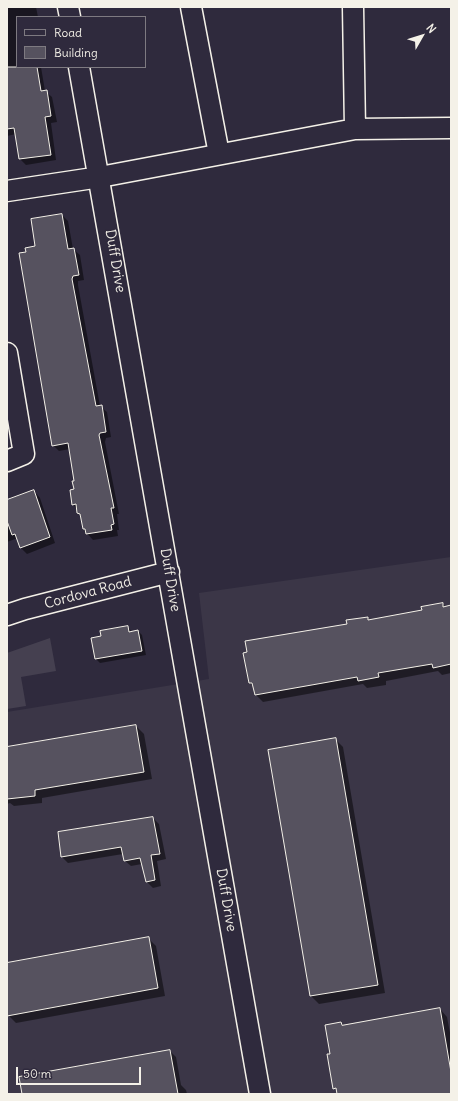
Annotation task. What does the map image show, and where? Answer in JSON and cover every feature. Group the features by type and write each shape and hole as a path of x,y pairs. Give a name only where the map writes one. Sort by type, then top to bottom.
{"street":[{"path":"191,7 219,154"},
{"path":"353,7 355,129"},
{"name":"Duff Drive","path":"79,68 100,177 260,1094"},
{"path":"7,192 100,177 355,129 451,128"},
{"path":"7,353 24,454 7,461"},
{"name":"Cordova Road","path":"7,615 169,572"}],"shaded area":[{"path":"451,557 451,1094 7,1094 7,712 209,679 199,593"},
{"path":"50,638 56,671 21,677 26,706 7,709 7,653"}],"building":[{"path":"7,67 37,68 41,91 47,90 51,116 45,117 51,155 19,159 14,128 7,129"},
{"path":"62,214 68,249 74,248 79,275 73,276 72,279 96,406 102,405 106,432 100,433 99,435 114,508 111,508 114,524 111,525 112,530 86,534 85,529 83,529 80,514 77,513 76,504 72,505 70,490 74,489 72,481 74,481 68,443 52,446 19,253 26,252 25,248 35,246 31,219"},
{"path":"34,490 50,537 20,548 15,534 12,535 7,521 7,500"},
{"path":"443,603 443,607 451,605 451,664 433,668 432,664 378,673 379,677 358,681 357,677 255,695 252,683 249,683 243,653 247,652 245,641 347,624 346,620 368,617 368,620 422,610 421,607"},
{"path":"128,626 129,632 138,630 142,651 95,659 91,638 101,636 100,631"},
{"path":"136,725 144,772 35,790 35,796 7,799 7,747"},
{"path":"336,738 378,985 310,996 268,750"},
{"path":"153,817 160,854 151,855 155,880 146,882 140,858 124,861 121,847 61,857 58,832"},
{"path":"149,937 158,988 7,1016 7,963"},
{"path":"440,1008 451,1072 451,1094 337,1094 336,1088 333,1089 327,1054 330,1054 325,1025 341,1022 342,1025"},
{"path":"170,1050 178,1094 22,1094 19,1077"}]}
